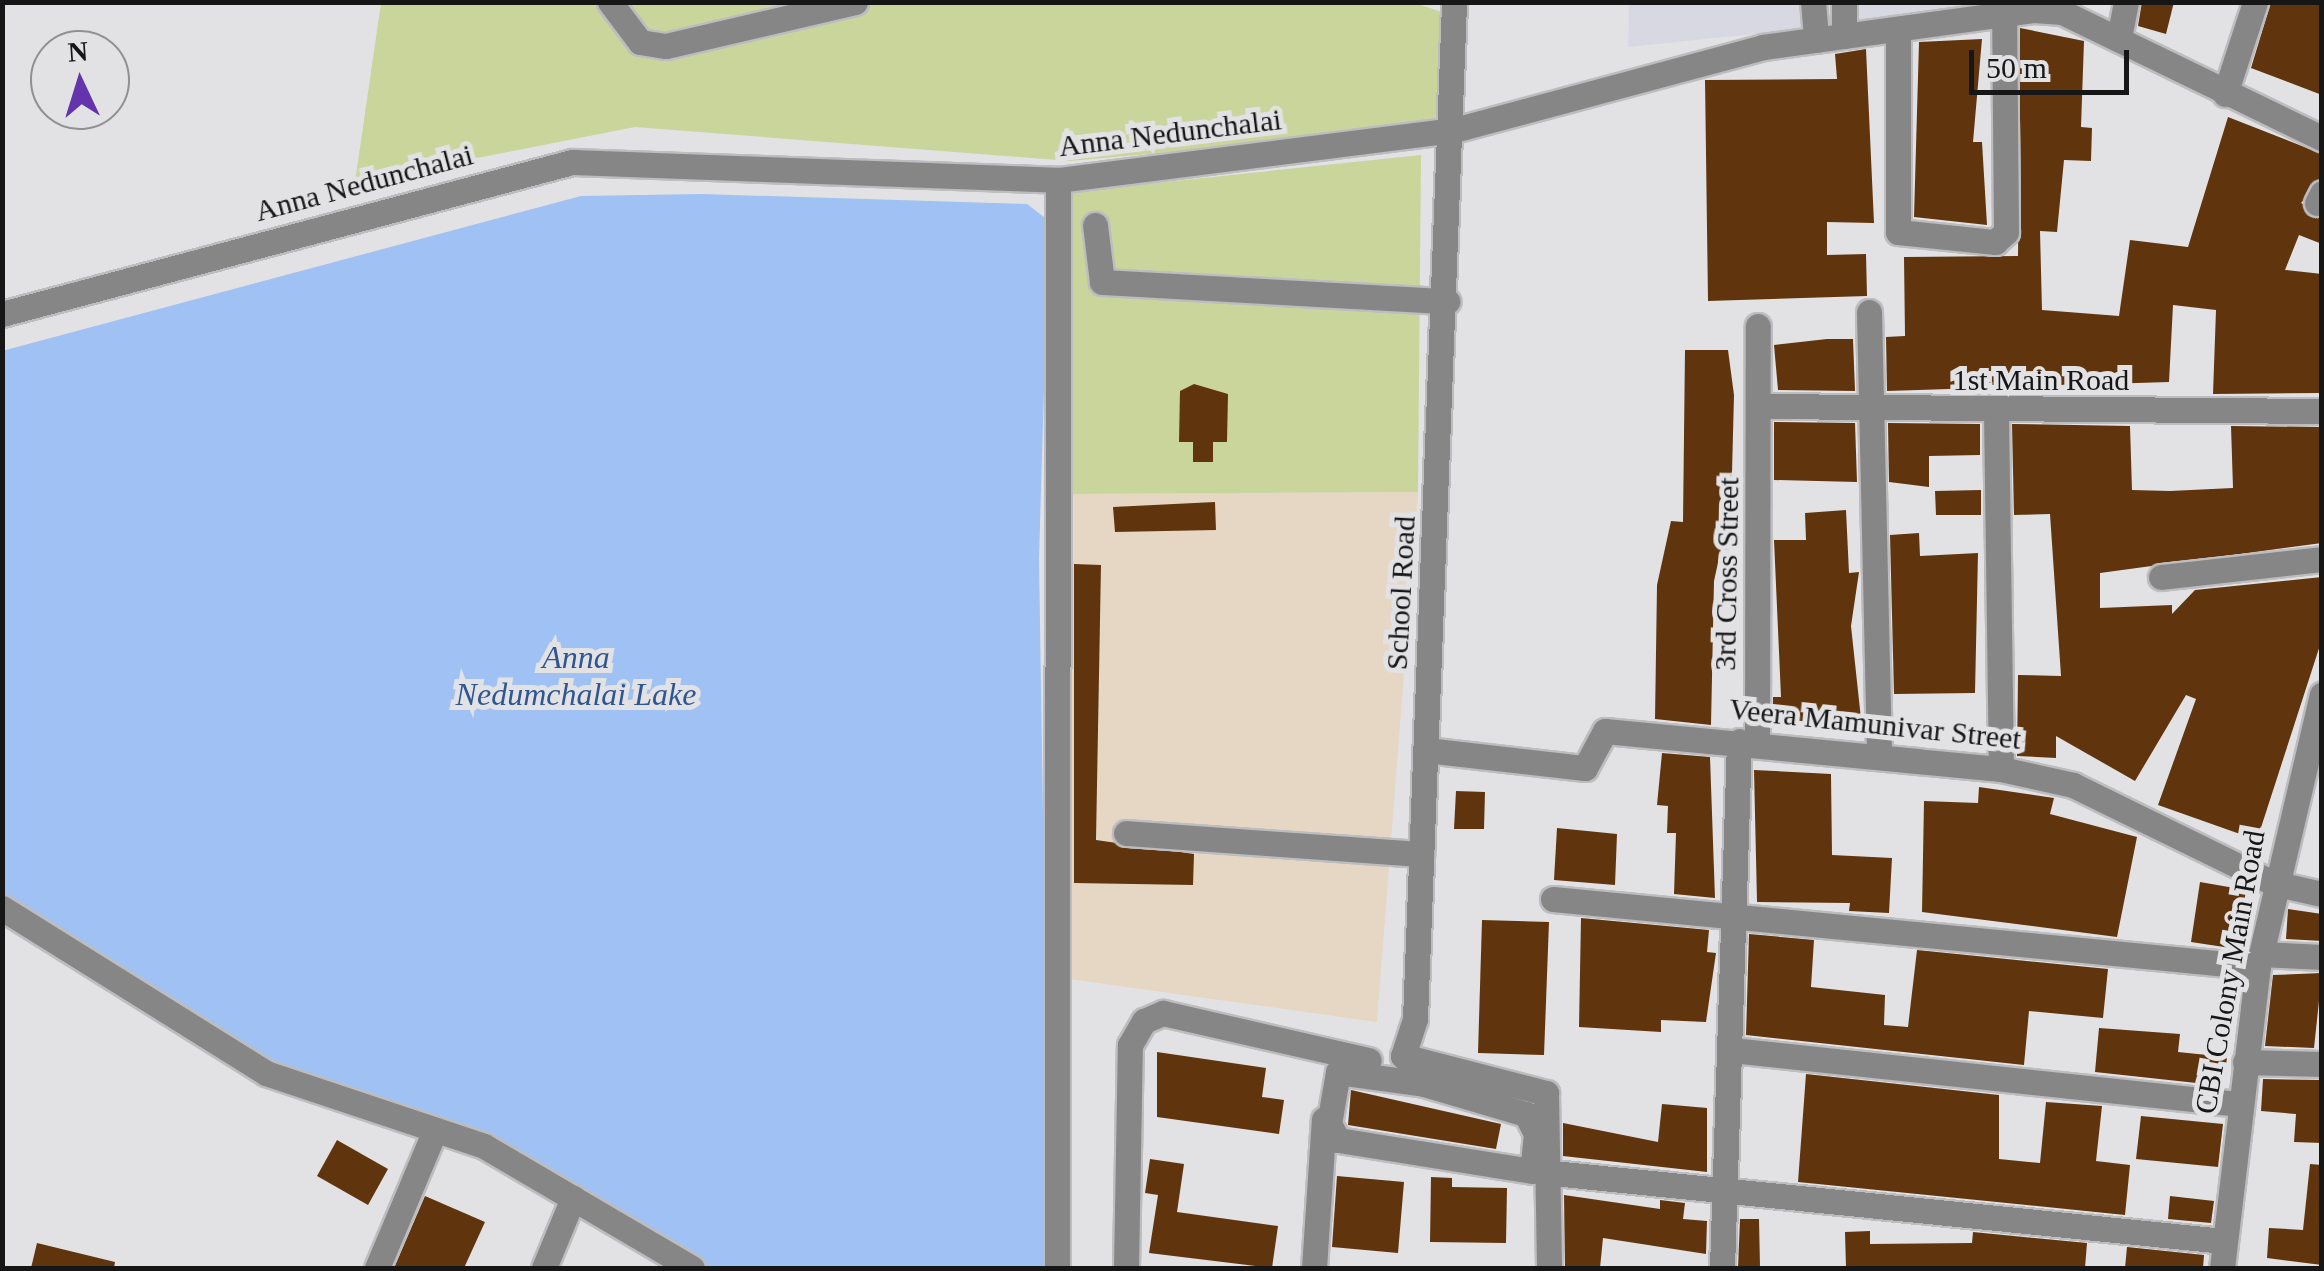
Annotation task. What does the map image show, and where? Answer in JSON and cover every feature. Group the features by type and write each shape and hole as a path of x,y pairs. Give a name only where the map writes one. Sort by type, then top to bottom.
{"street":[{"path":"610,2 630,34 652,46 856,2"},
{"name":"School Road","path":"1417,1069 1414,1030 1454,130 1454,2"},
{"path":"1813,2 1816,40"},
{"path":"1844,2 1844,36"},
{"path":"2119,38 2126,2"},
{"path":"2225,94 2255,2"},
{"name":"Anna Nedunchalai","path":"2,314 586,160 1058,180 1454,130 1816,40 2004,15 2062,12 2322,138"},
{"path":"1898,30 1898,232 1995,242 2006,232 2004,15"},
{"path":"1057,1268 1058,180"},
{"path":"1095,225 1102,282 1446,300"},
{"path":"1869,312 1879,756"},
{"name":"3rd Cross Street","path":"1722,1268 1722,1197 1732,1050 1732,913 1748,742 1761,406 1758,326"},
{"name":"1st Main Road","path":"1761,406 1874,413 2322,411"},
{"path":"1996,412 2002,768"},
{"path":"2161,577 2322,559"},
{"name":"CBI Colony Main Road","path":"2222,1258 2238,1104 2273,884 2320,702"},
{"name":"Veera Mamunivar Street","path":"1426,750 1584,768 1602,731 2002,768 2073,785 2273,884 2322,894"},
{"path":"1126,833 1421,854"},
{"path":"1552,899 2260,961 2322,957"},
{"path":"2,908 266,1073 484,1146 676,1264"},
{"path":"1126,1268 1130,1045 1144,1021 1162,1013 1328,1054 1546,1093 1552,1173 1549,1268"},
{"path":"1732,1050 2238,1104"},
{"path":"1314,1268 1328,1054"},
{"path":"2245,1062 2322,1064"},
{"path":"1417,1069 1526,1114 1536,1134 1532,1170 1501,1172 1330,1135 1338,1072 1417,1069"},
{"path":"376,1268 435,1130"},
{"path":"1552,1173 2222,1258"},
{"path":"544,1268 574,1198"}],"shaded area":[{"path":"1629,3 2056,3 1628,47"},
{"path":"1418,492 1377,1022 1069,979 1066,494"}],"green space":[{"path":"1412,2 1454,16 1450,127 1070,161 635,127 355,182 381,3"},
{"path":"1421,155 1418,492 1066,494 1069,192"}],"water":[{"name":"Anna Nedumchalai Lake","path":"701,194 1027,204 1049,221 1039,558 1050,1268 709,1268 485,1137 279,1069 3,898 2,351 581,196"}],"building":[{"path":"2142,2 2174,2 2166,34 2138,26"},
{"path":"2271,2 2322,2 2322,95 2251,68"},
{"path":"2020,28 2084,41 2081,127 2092,128 2091,161 2064,160 2057,232 2040,231 2042,310 2119,316 2130,240 2188,247 2228,117 2322,154 2322,177 2301,203 2322,218 2322,244 2299,235 2285,270 2322,274 2322,393 2213,394 2216,310 2173,305 2169,382 1887,391 1886,337 1905,336 1904,257 2018,256"},
{"path":"1982,39 1973,142 1982,142 1987,225 1914,217 1919,42"},
{"path":"1866,49 1874,223 1827,222 1827,255 1866,254 1867,296 1708,301 1705,80 1837,79 1835,54"},
{"path":"1853,339 1855,391 1778,390 1774,345"},
{"path":"1685,350 1728,350 1734,395 1730,550 1721,549 1714,581 1711,725 1655,719 1657,585 1671,521 1683,522"},
{"path":"1194,384 1228,394 1227,442 1213,442 1213,462 1193,462 1193,442 1179,442 1180,391"},
{"path":"1774,422 1855,423 1857,482 1774,480"},
{"path":"1888,423 1980,424 1980,455 1929,456 1929,487 1889,482"},
{"path":"2012,424 2130,426 2132,490 2170,491 2233,488 2231,426 2322,427 2322,543 2100,573 2100,608 2172,605 2172,614 2195,590 2322,577 2322,639 2257,840 2158,805 2196,699 2186,695 2135,781 2056,736 2056,758 2017,756 2018,675 2061,676 2050,514 2014,515"},
{"path":"1981,490 1981,515 1936,515 1935,491"},
{"path":"1215,502 1216,530 1115,532 1113,507"},
{"path":"1846,510 1849,573 1859,572 1851,626 1862,728 1773,726 1773,697 1781,697 1774,540 1806,540 1805,513"},
{"path":"1919,533 1920,556 1978,553 1975,693 1894,694 1890,535"},
{"path":"1074,564 1101,565 1096,840 1194,854 1193,885 1074,883"},
{"path":"1662,753 1710,757 1715,898 1674,894 1676,833 1667,833 1668,806 1657,805"},
{"path":"1754,770 1831,774 1832,855 1892,858 1889,913 1849,911 1850,903 1757,902"},
{"path":"1979,787 2054,798 2050,814 2137,837 2117,937 1922,912 1924,801 1978,803"},
{"path":"1456,791 1485,792 1484,829 1454,829"},
{"path":"1557,828 1617,834 1615,885 1554,880"},
{"path":"2200,882 2246,890 2237,949 2191,942"},
{"path":"2288,909 2322,914 2322,941 2286,939"},
{"path":"1581,918 1709,930 1707,952 1716,953 1706,1022 1661,1020 1661,1032 1579,1027"},
{"path":"1482,920 1549,922 1544,1055 1478,1053"},
{"path":"1749,934 1814,940 1811,987 1885,995 1884,1025 1908,1027 1917,950 2108,969 2103,1018 2029,1011 2024,1065 1746,1035"},
{"path":"2322,973 2314,1048 2265,1046 2273,975"},
{"path":"2099,1028 2180,1034 2178,1052 2227,1057 2224,1086 2095,1072"},
{"path":"1157,1052 1266,1068 1262,1097 1284,1100 1279,1134 1157,1117"},
{"path":"1806,1074 1999,1095 1999,1159 2040,1163 2046,1102 2102,1106 2096,1161 2130,1165 2125,1215 1798,1182"},
{"path":"2263,1079 2322,1080 2322,1143 2294,1142 2296,1114 2261,1111"},
{"path":"1351,1090 1501,1124 1496,1149 1348,1125"},
{"path":"1662,1104 1707,1108 1707,1172 1563,1156 1563,1123 1658,1142"},
{"path":"2141,1116 2223,1124 2218,1167 2136,1159"},
{"path":"337,1140 388,1169 368,1205 317,1176"},
{"path":"1150,1159 1184,1164 1177,1212 1278,1226 1272,1268 1149,1253 1158,1195 1145,1193"},
{"path":"2310,1164 2322,1165 2322,1265 2267,1258 2269,1228 2303,1230"},
{"path":"1337,1176 1404,1182 1398,1253 1332,1247"},
{"path":"1431,1177 1452,1178 1452,1187 1507,1188 1506,1243 1430,1242"},
{"path":"1564,1195 1660,1209 1660,1200 1685,1203 1683,1219 1707,1221 1706,1254 1603,1238 1600,1268 1565,1268"},
{"path":"425,1196 485,1222 464,1268 394,1268"},
{"path":"2170,1196 2214,1201 2211,1223 2168,1219"},
{"path":"1740,1219 1759,1219 1760,1267 1738,1268"},
{"path":"1870,1231 1870,1244 1972,1243 1973,1232 2087,1243 2085,1268 1846,1268 1845,1232"},
{"path":"37,1243 115,1262 114,1268 31,1268"},
{"path":"2127,1247 2204,1255 2203,1268 2125,1268"}]}
